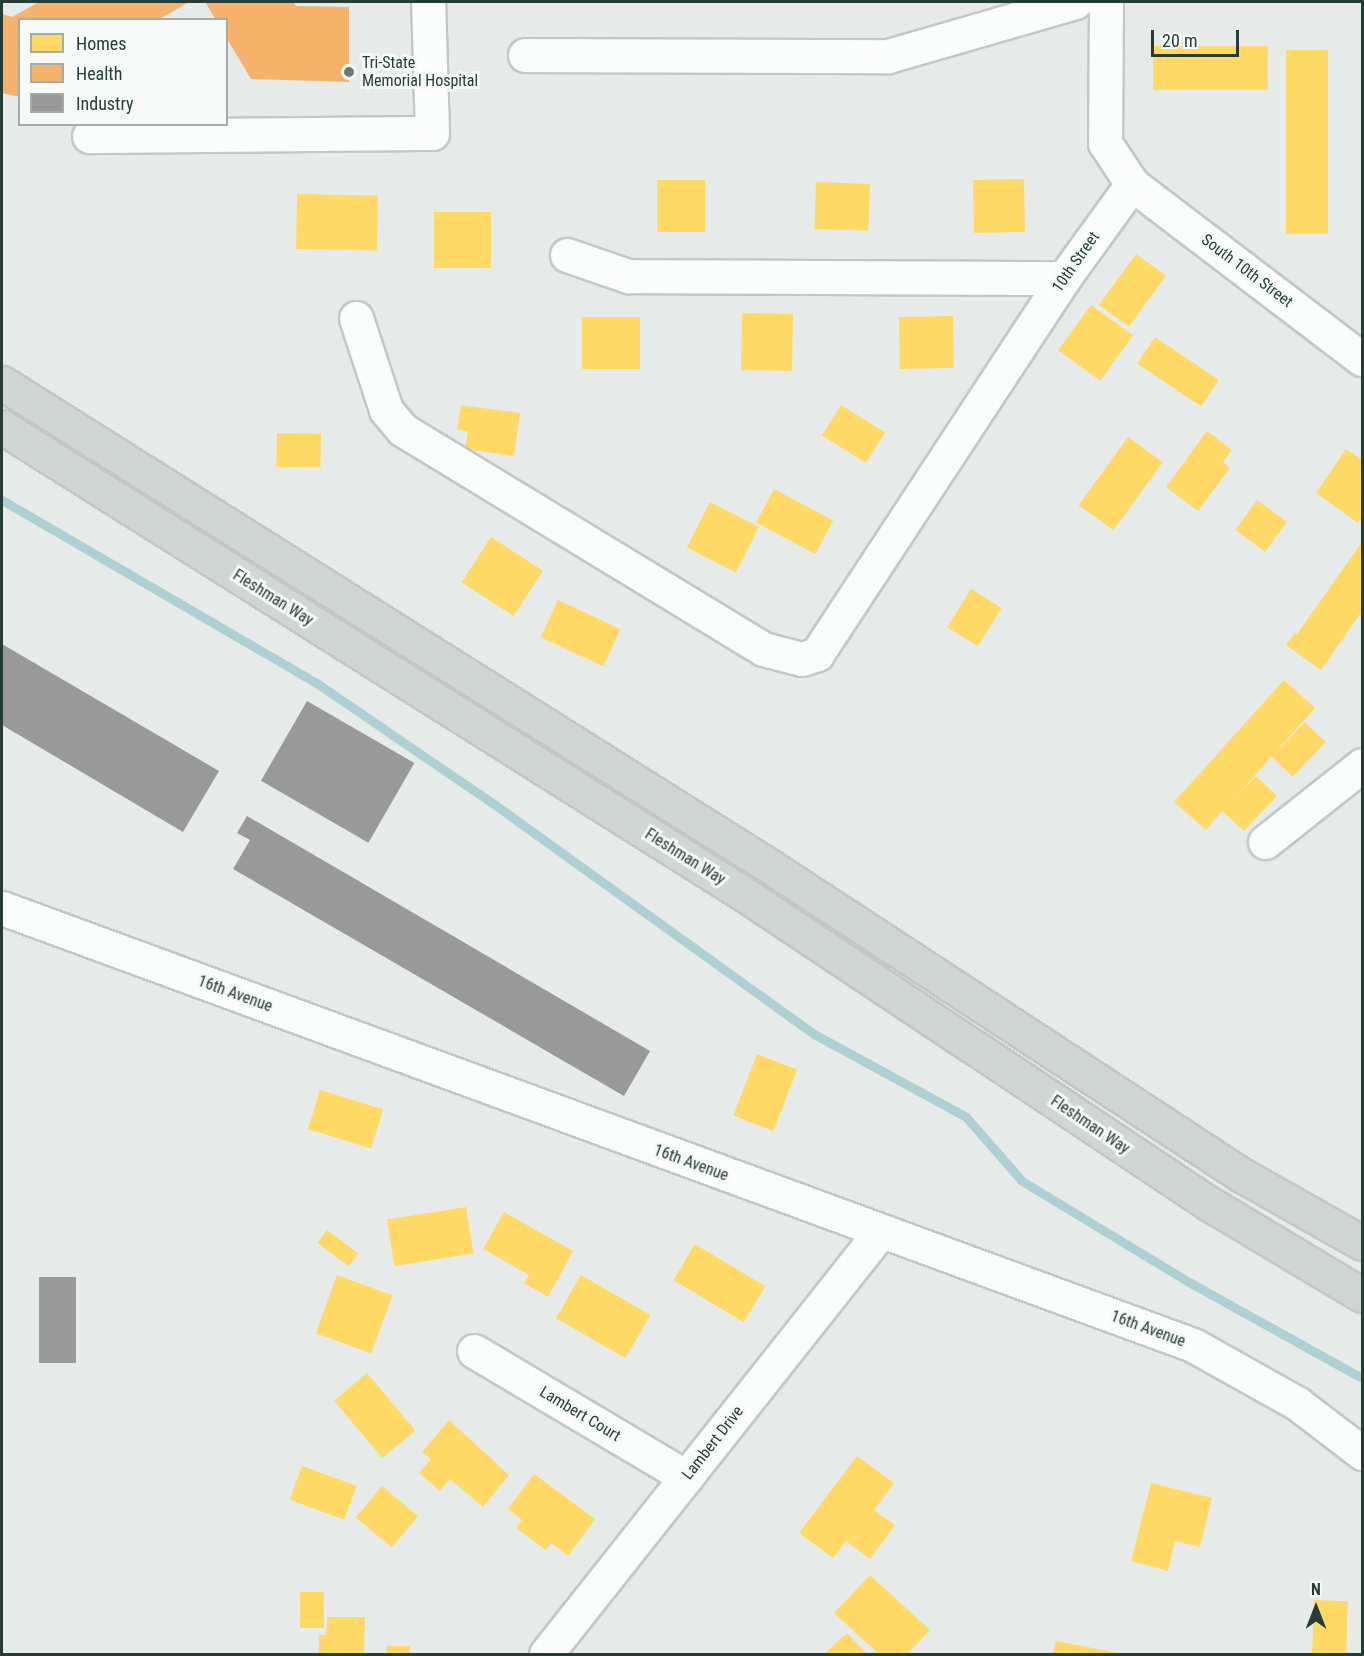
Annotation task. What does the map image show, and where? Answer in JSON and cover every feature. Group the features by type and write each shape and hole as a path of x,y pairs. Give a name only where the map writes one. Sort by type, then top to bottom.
{"main road":[{"path":"2,383 774,869 1240,1174 1362,1243"},
{"name":"Fleshman Way","path":"2,427 747,896 1208,1203 1362,1295"}],"street":[{"path":"89,136 432,133 428,2"},
{"path":"525,55 888,56 1075,2"},
{"path":"1106,2 1105,143 1132,184"},
{"name":"10th Street","path":"356,318 386,410 403,430 763,649 802,659 817,654 1064,278 1132,184"},
{"name":"South 10th Street","path":"1132,184 1362,359"},
{"path":"567,255 628,276 1064,278"},
{"path":"1265,842 1362,765"},
{"name":"16th Avenue","path":"2,908 879,1232 1193,1345 1298,1404 1362,1453"},
{"name":"Lambert Drive","path":"546,1654 879,1232"},
{"name":"Lambert Court","path":"474,1351 686,1477"}],"building: Homes":[{"path":"1153,46 1268,46 1268,90 1153,90"},
{"path":"1286,50 1328,50 1328,234 1286,234"},
{"path":"1024,179 1025,232 974,233 973,180"},
{"path":"657,180 705,180 705,232 657,232"},
{"path":"816,182 870,184 868,231 814,229"},
{"path":"297,194 378,195 377,250 296,249"},
{"path":"434,212 491,212 491,268 434,268"},
{"path":"1136,254 1166,276 1129,327 1099,305"},
{"path":"1091,305 1133,336 1100,381 1058,350"},
{"path":"742,313 793,314 792,371 741,370"},
{"path":"953,316 954,368 900,369 899,317"},
{"path":"582,317 640,317 640,369 582,369"},
{"path":"1155,337 1219,380 1201,407 1137,364"},
{"path":"461,405 520,413 514,456 465,449 468,431 457,430"},
{"path":"841,405 885,433 866,463 822,436"},
{"path":"1207,431 1232,450 1223,462 1230,468 1198,511 1166,487"},
{"path":"277,433 321,434 320,468 276,467"},
{"path":"1128,437 1163,462 1113,530 1079,505"},
{"path":"1346,449 1362,460 1362,517 1358,523 1316,493"},
{"path":"774,489 833,520 815,554 756,523"},
{"path":"1257,500 1287,522 1265,552 1235,530"},
{"path":"710,502 759,527 736,572 687,547"},
{"path":"491,537 543,571 514,616 462,582"},
{"path":"1362,542 1362,611 1321,670 1286,645 1295,633 1297,634"},
{"path":"971,589 1002,608 978,646 947,627"},
{"path":"558,600 621,629 603,666 541,637"},
{"path":"1284,680 1315,708 1231,802 1256,776 1277,796 1244,831 1222,811 1206,830 1174,802"},
{"path":"1305,722 1326,742 1293,777 1272,757"},
{"path":"757,1054 797,1069 773,1131 733,1116"},
{"path":"320,1090 383,1109 371,1149 308,1129"},
{"path":"466,1207 473,1253 394,1266 387,1220"},
{"path":"504,1212 573,1251 548,1297 524,1283 529,1275 483,1249"},
{"path":"327,1230 358,1253 349,1266 317,1243"},
{"path":"695,1244 765,1286 744,1322 673,1280"},
{"path":"337,1275 392,1295 371,1353 316,1333"},
{"path":"581,1275 650,1315 625,1358 556,1318"},
{"path":"367,1373 415,1430 382,1458 334,1401"},
{"path":"449,1420 509,1475 483,1507 450,1479 440,1491 419,1473 431,1459 422,1452"},
{"path":"857,1456 894,1483 874,1510 895,1525 870,1559 846,1541 833,1558 799,1533"},
{"path":"302,1466 357,1486 344,1520 290,1500"},
{"path":"534,1474 595,1519 568,1556 551,1543 546,1550 516,1528 522,1520 508,1509"},
{"path":"1151,1483 1212,1498 1200,1547 1175,1541 1168,1571 1131,1561"},
{"path":"382,1486 418,1516 392,1548 356,1517"},
{"path":"870,1575 930,1630 907,1654 879,1654 834,1613"},
{"path":"300,1592 324,1592 324,1628 300,1628"},
{"path":"1314,1600 1348,1601 1346,1654 1312,1654"},
{"path":"327,1617 365,1617 364,1654 319,1653 319,1635 326,1635"},
{"path":"847,1633 866,1653 824,1654"},
{"path":"1056,1641 1119,1653 1119,1654 1053,1654"},
{"path":"387,1646 410,1646 410,1654 387,1654"}],"building: Health":[{"path":"39,2 189,2 161,18 18,18 18,97 2,93 2,14 12,17"},
{"path":"205,2 293,2 296,6 349,7 349,82 251,79 228,40 228,18 215,18"}],"building: Industry":[{"path":"2,644 219,771 183,832 2,725"},
{"path":"307,701 414,763 368,843 261,781"},
{"path":"247,816 650,1051 624,1096 233,869 250,840 237,833"},
{"path":"39,1277 76,1277 76,1363 39,1363"}],"waterway":[{"path":"2,500 315,682 491,802 814,1034 966,1117 1022,1181 1187,1281 1362,1378"}],"place":[{"name":"Tri-State Memorial Hospital","path":"349,72"}]}
